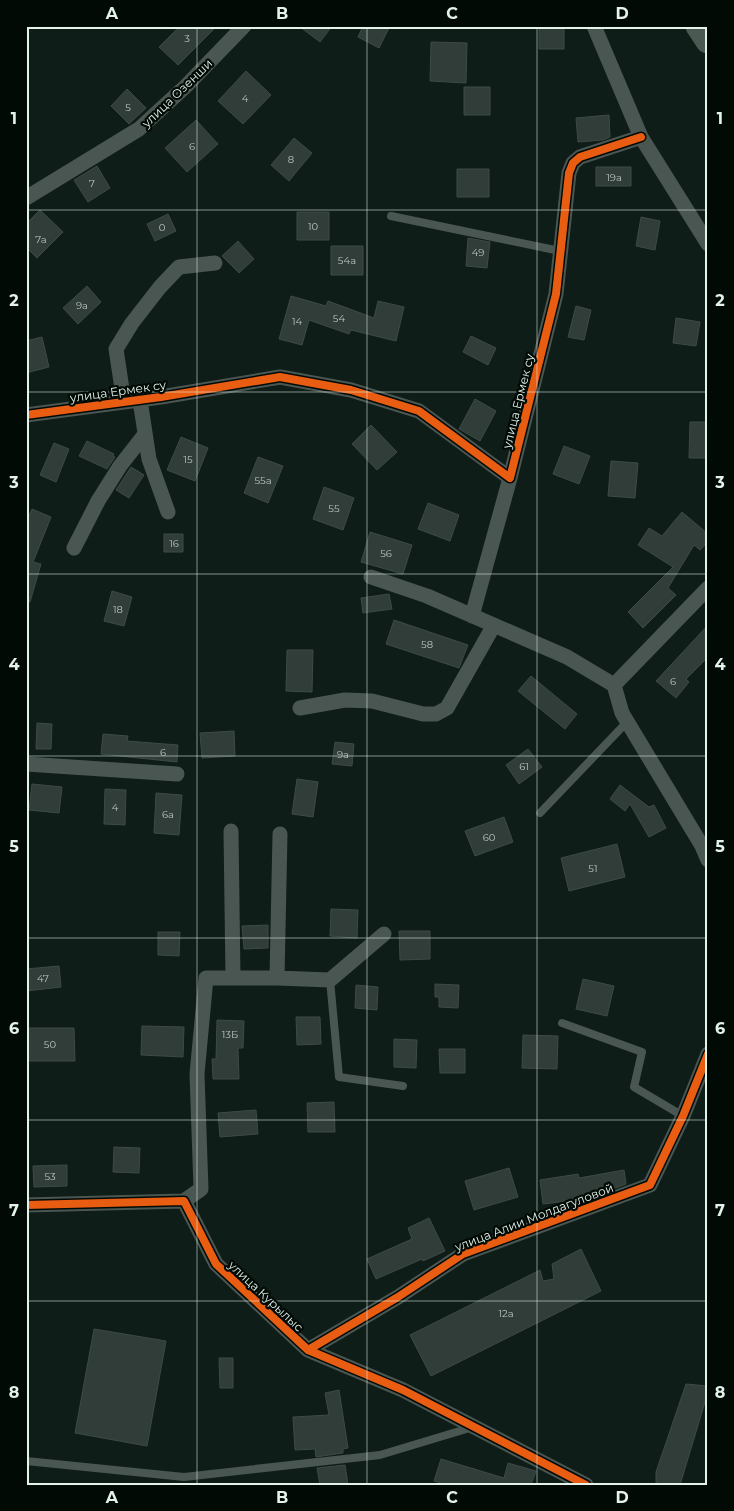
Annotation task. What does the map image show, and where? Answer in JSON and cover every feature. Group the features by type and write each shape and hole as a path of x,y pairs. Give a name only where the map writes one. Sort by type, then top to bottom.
{"highway":[{"path":"698,26 708,41"}],"street":[{"name":"улица Озенши","path":"26,198 139,129 186,86 244,26"},
{"path":"594,26 641,137 708,244"},
{"name":"улица Ермек су","path":"26,415 140,400 280,377 350,390 419,411 510,478 556,294 569,173 572,163 580,157 641,137"},
{"path":"124,402 116,349 132,323 160,287 180,267 215,263"},
{"path":"140,400 149,459 168,512"},
{"path":"74,548 98,502 120,466 145,434"},
{"path":"472,616 510,478"},
{"path":"371,577 427,596 567,657 614,685 622,713 702,846 708,860"},
{"path":"614,685 708,588"},
{"path":"300,708 345,700 372,701 423,714 436,714 447,708 494,625"},
{"path":"26,764 177,774"},
{"path":"231,831 233,978"},
{"path":"277,978 280,834"},
{"path":"26,1205 184,1201 200,1189 197,1074 206,978 330,980 384,934"},
{"name":"улица Алии Молдагуловой","path":"308,1350 398,1297 463,1254 650,1185 683,1116 708,1054"},
{"name":"улица Курылыс","path":"184,1201 216,1264 308,1350 403,1390 586,1485"}],"lane":[{"path":"391,216 560,251"},
{"path":"540,813 627,722"},
{"path":"330,980 339,1077 403,1086"},
{"path":"562,1023 642,1052 634,1087 683,1116"},
{"path":"26,1461 185,1481 380,1455 475,1427"}],"building":[{"path":"180,26 217,26 178,65 159,47"},
{"path":"299,26 332,26 320,42"},
{"path":"363,26 390,26 379,48 358,37"},
{"path":"539,26 564,26 564,49 539,49"},
{"path":"431,42 467,43 466,83 430,81"},
{"path":"246,71 271,95 243,124 218,101"},
{"path":"464,87 490,87 490,115 464,115"},
{"path":"127,89 146,108 129,124 111,106"},
{"path":"609,115 610,137 603,140 578,142 576,118"},
{"path":"196,120 218,144 187,172 165,148"},
{"path":"294,138 312,153 289,181 271,165"},
{"path":"97,166 110,188 88,202 74,180"},
{"path":"596,167 631,167 631,186 596,186"},
{"path":"457,169 489,169 489,197 457,197"},
{"path":"40,210 63,232 37,258 26,247 26,224"},
{"path":"297,212 329,212 329,240 297,240"},
{"path":"168,214 176,231 155,241 147,224"},
{"path":"641,217 660,221 655,250 636,246"},
{"path":"468,238 490,242 487,268 466,266"},
{"path":"238,241 254,259 239,273 222,256"},
{"path":"331,246 363,246 363,275 331,275"},
{"path":"87,286 101,302 78,324 63,308"},
{"path":"291,296 326,306 328,301 374,318 378,301 404,307 396,341 351,330 349,334 309,320 302,345 279,339"},
{"path":"576,306 591,310 584,340 568,337"},
{"path":"676,318 700,322 696,346 673,343"},
{"path":"471,336 496,348 488,365 463,352"},
{"path":"42,337 49,367 26,373 26,341"},
{"path":"475,399 496,411 480,441 459,429"},
{"path":"690,422 708,422 708,458 689,458"},
{"path":"371,425 397,452 377,470 352,444"},
{"path":"181,437 208,448 195,481 167,470"},
{"path":"87,441 114,454 113,456 115,457 107,469 79,456"},
{"path":"54,443 69,449 56,482 40,475"},
{"path":"564,446 590,456 579,484 553,474"},
{"path":"258,457 283,466 268,503 244,493"},
{"path":"611,461 638,463 635,498 608,496"},
{"path":"131,467 144,475 129,498 116,490"},
{"path":"324,487 354,498 343,530 313,519"},
{"path":"428,503 459,515 450,541 418,529"},
{"path":"32,509 51,517 33,562 41,564 30,602 26,602 26,522"},
{"path":"682,512 708,534 708,542 700,550 694,545 668,588 676,595 643,628 628,612 673,567 638,545 649,528 662,536"},
{"path":"370,532 412,545 403,574 361,562"},
{"path":"164,534 183,534 183,552 164,552"},
{"path":"112,591 132,597 124,626 104,621"},
{"path":"389,594 392,609 363,613 361,598"},
{"path":"394,620 468,645 459,668 386,644"},
{"path":"708,625 708,657 686,679 689,682 676,698 656,681"},
{"path":"287,650 313,650 312,692 286,691"},
{"path":"531,676 577,714 565,729 518,691"},
{"path":"37,723 52,724 51,749 36,749"},
{"path":"234,731 235,756 202,758 200,733"},
{"path":"103,734 128,736 127,741 178,745 177,762 101,754"},
{"path":"335,742 354,744 352,766 332,764"},
{"path":"528,749 542,767 519,784 506,765"},
{"path":"297,779 318,782 313,817 292,814"},
{"path":"32,784 62,787 59,813 29,810"},
{"path":"620,785 649,807 654,805 666,828 649,837 630,804 625,811 610,799"},
{"path":"105,789 126,790 125,825 104,824"},
{"path":"156,793 182,795 179,835 154,833"},
{"path":"504,817 513,842 475,856 465,831"},
{"path":"617,844 625,877 569,891 561,858"},
{"path":"331,909 358,910 357,938 330,936"},
{"path":"268,925 268,948 244,949 242,926"},
{"path":"399,931 430,931 430,959 400,960"},
{"path":"158,932 180,932 179,956 158,955"},
{"path":"59,966 61,987 26,991 26,969"},
{"path":"583,979 614,986 607,1016 576,1009"},
{"path":"435,984 459,985 458,1008 439,1007 439,997 435,997"},
{"path":"356,985 378,987 377,1010 355,1008"},
{"path":"296,1017 320,1017 321,1044 297,1045"},
{"path":"217,1020 244,1021 243,1048 238,1048 239,1079 213,1079 212,1059 216,1059"},
{"path":"142,1026 184,1027 183,1057 141,1055"},
{"path":"26,1028 74,1028 75,1061 26,1061"},
{"path":"523,1035 558,1036 557,1069 522,1068"},
{"path":"394,1039 417,1040 416,1068 394,1067"},
{"path":"439,1049 465,1049 465,1073 440,1073"},
{"path":"334,1102 335,1132 308,1132 307,1103"},
{"path":"256,1110 258,1134 220,1137 218,1113"},
{"path":"114,1147 140,1148 139,1173 113,1172"},
{"path":"67,1165 67,1186 34,1187 33,1166"},
{"path":"509,1168 518,1197 474,1210 465,1181"},
{"path":"624,1170 626,1184 605,1192 582,1196 582,1199 543,1204 540,1180 578,1174 579,1178"},
{"path":"429,1218 445,1251 376,1279 367,1259 412,1239 408,1228"},
{"path":"581,1249 601,1291 431,1376 410,1335 540,1270 543,1281 554,1279 552,1264"},
{"path":"94,1329 166,1341 147,1446 75,1433"},
{"path":"219,1358 233,1358 233,1388 220,1388"},
{"path":"686,1384 708,1386 708,1392 680,1485 656,1485 656,1472"},
{"path":"339,1390 348,1448 343,1449 343,1453 316,1457 315,1449 295,1450 293,1417 329,1415 325,1393"},
{"path":"441,1459 504,1478 508,1463 536,1471 531,1485 448,1485 434,1481"},
{"path":"345,1465 348,1485 320,1485 317,1468"}],"cycle path":[{"path":"26,415 161,397 280,377 351,390 419,411 510,478 556,294 569,173 573,163 580,157 641,137"},
{"path":"308,1350 398,1297 463,1254 650,1185 683,1116 708,1054"},
{"path":"26,1205 184,1201 216,1264 308,1350 403,1390 586,1485"}]}
